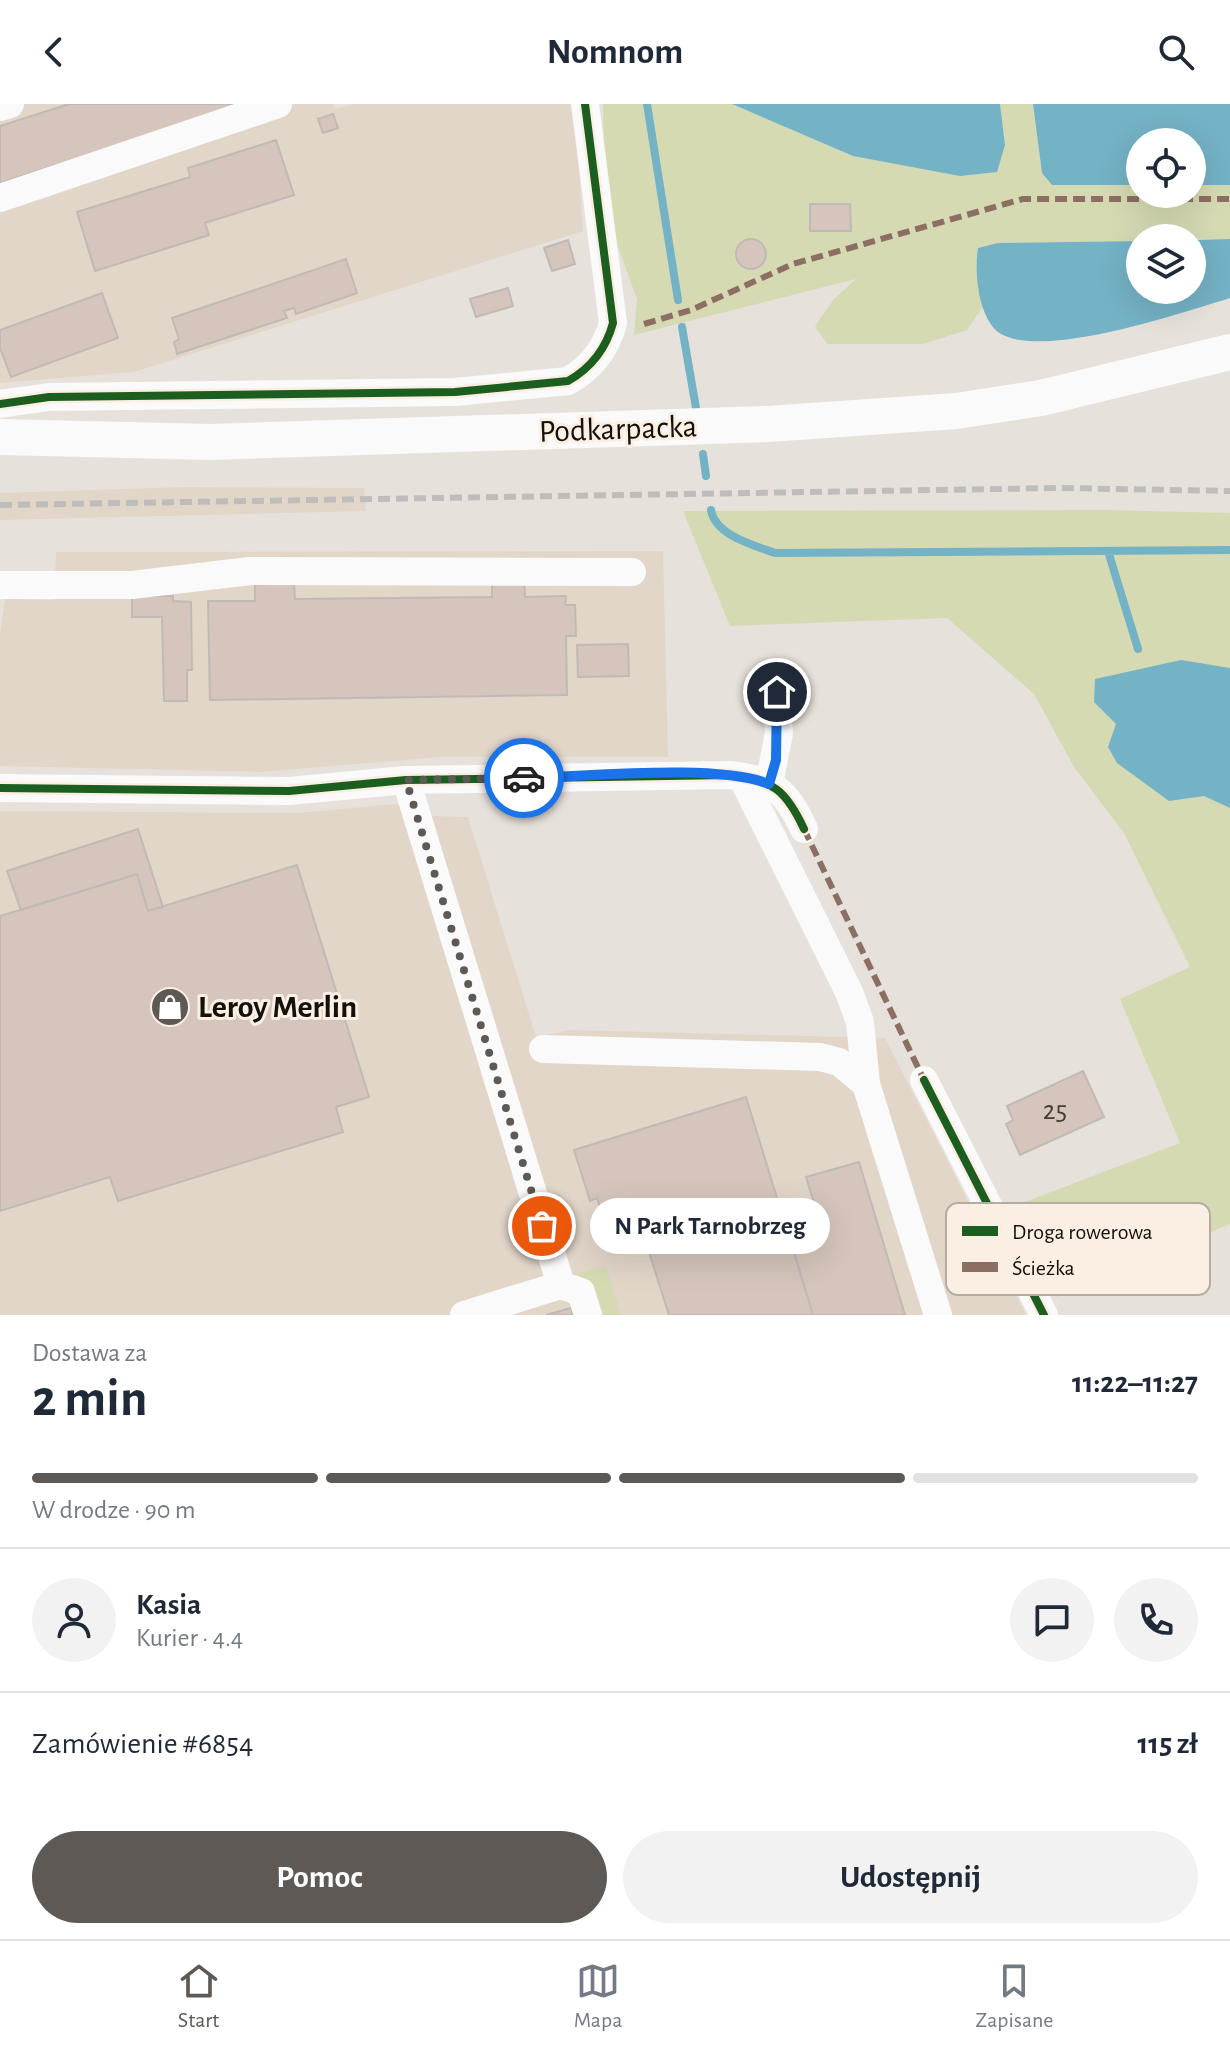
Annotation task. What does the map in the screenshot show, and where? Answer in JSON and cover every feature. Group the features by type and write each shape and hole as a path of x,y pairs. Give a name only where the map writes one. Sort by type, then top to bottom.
{"main road":[{"name":"Podkarpacka","path":"0,437 211,442 768,424 956,411 1041,398 1230,352"}],"street":[{"path":"0,107 10,104"},
{"path":"0,198 278,104"},
{"path":"0,404 49,397 455,392 568,381 584,372 596,358 609,340 613,323 585,104"},
{"path":"0,585 132,585 250,571 632,572"},
{"path":"755,780 776,760 777,692"},
{"path":"0,788 289,791 406,780 699,774 755,780 792,802 804,829"},
{"path":"406,780 561,1285"},
{"path":"755,780 860,1022 866,1084 938,1315"},
{"path":"543,1049 820,1057 839,1062 866,1084"},
{"path":"924,1080 987,1203"},
{"path":"464,1315 561,1285 581,1292 588,1315"},
{"path":"1034,1295 1044,1315"}],"shaded area":[{"path":"0,104 333,104 335,109 354,104 575,104 583,231 134,372 0,383"},
{"path":"186,487 364,488 366,511 0,520 0,493"},
{"path":"663,551 668,757 440,757 262,772 0,766 0,635 5,599 54,600 56,552"},
{"path":"396,804 433,816 468,817 536,1037 571,1030 885,1038 969,1203 946,1203 946,1295 1016,1295 1026,1315 0,1315 0,811 298,813"}],"green space":[{"path":"603,104 732,104 853,156 1005,145 1000,104 1033,104 1042,173 1052,185 1126,185 1126,208 1206,208 1206,185 1230,185 1230,239 1206,239 1206,224 1126,224 1126,241 998,243 976,263 983,307 967,330 923,344 827,344 815,326 834,299 856,279 634,335 637,299 605,212"},
{"path":"1106,510 1230,513 1230,1224 1210,1232 1210,1203 1022,1203 1180,1143 1120,999 1190,967 1124,833 1074,767 1034,694 947,618 730,626 683,511"},
{"path":"606,1266 621,1315 604,1315 595,1289 577,1274"}],"water":[{"path":"732,104 1000,104 1005,145 997,172 960,176 853,156"},
{"path":"1033,104 1230,104 1230,185 1206,185 1206,128 1126,128 1126,185 1052,185 1042,173"},
{"path":"1230,239 1230,298 1148,323 1080,338 1022,340 1001,334 993,327 979,294 978,248 998,243 1126,241 1126,304 1206,304 1206,240"},
{"path":"1181,660 1230,668 1230,808 1204,796 1169,801 1117,763 1108,747 1116,724 1094,702 1095,679"}],"building":[{"path":"69,104 244,104 0,183 0,126"},
{"path":"333,114 338,128 323,133 318,119"},
{"path":"276,140 294,195 205,223 209,235 95,271 77,212 190,177 188,168"},
{"path":"810,204 850,204 851,231 810,231"},
{"path":"751,239 757,240 765,248 765,260 757,268 751,269 745,268 737,260 736,254 737,248 745,240"},
{"path":"568,240 575,264 552,271 544,248"},
{"path":"346,259 357,293 296,314 294,308 284,311 287,318 177,354 174,342 179,339 172,318"},
{"path":"508,288 513,306 476,317 470,299"},
{"path":"102,293 118,338 11,377 0,348 0,330"},
{"path":"524,579 525,597 566,596 565,605 575,605 576,636 566,636 567,695 210,700 208,601 255,601 255,583 294,583 295,599 492,597 492,580"},
{"path":"132,596 173,596 173,601 191,602 192,670 187,670 187,701 164,701 162,617 132,617"},
{"path":"628,644 629,676 578,677 577,645"},
{"path":"138,829 163,907 148,911 137,874 21,910 7,871"},
{"name":"Leroy Merlin","path":"297,865 369,1097 336,1107 343,1132 118,1201 110,1177 0,1211 0,916 137,874 148,911"},
{"path":"1083,1071 1104,1117 1020,1155 1006,1124 1013,1120 1007,1106"},
{"path":"746,1097 813,1315 669,1315 642,1230 610,1240 597,1198 590,1201 574,1150"},
{"path":"859,1162 905,1315 813,1315 786,1225 818,1216 806,1177"},
{"path":"571,1308 573,1315 546,1315"}],"waterway":[{"path":"647,104 678,300"},
{"path":"682,327 696,408"},
{"path":"703,454 706,476"},
{"path":"711,510 714,519 727,532 775,553 1230,550"},
{"path":"1108,551 1138,649"}],"railway":[{"path":"0,505 1060,488 1230,491"}],"marked path":[{"path":"644,324 691,310 793,264 1023,199 1230,199"},
{"path":"804,829 924,1080"}],"cycle path":[{"path":"0,404 49,397 455,392 568,381 596,357 613,323 585,104"},
{"path":"0,788 289,791 406,780 730,775 757,780 776,789 791,805 804,829"},
{"path":"924,1080 987,1203"},
{"path":"1034,1295 1044,1315"}],"way so far":[{"path":"524,778 406,780 542,1226"}],"place":[{"name":"Leroy Merlin","path":"170,1007"},
{"name":"N Park Tarnobrzeg","path":"542,1226"}],"route":[{"path":"524,778 699,774 758,779 769,784 779,733 777,692"}]}
